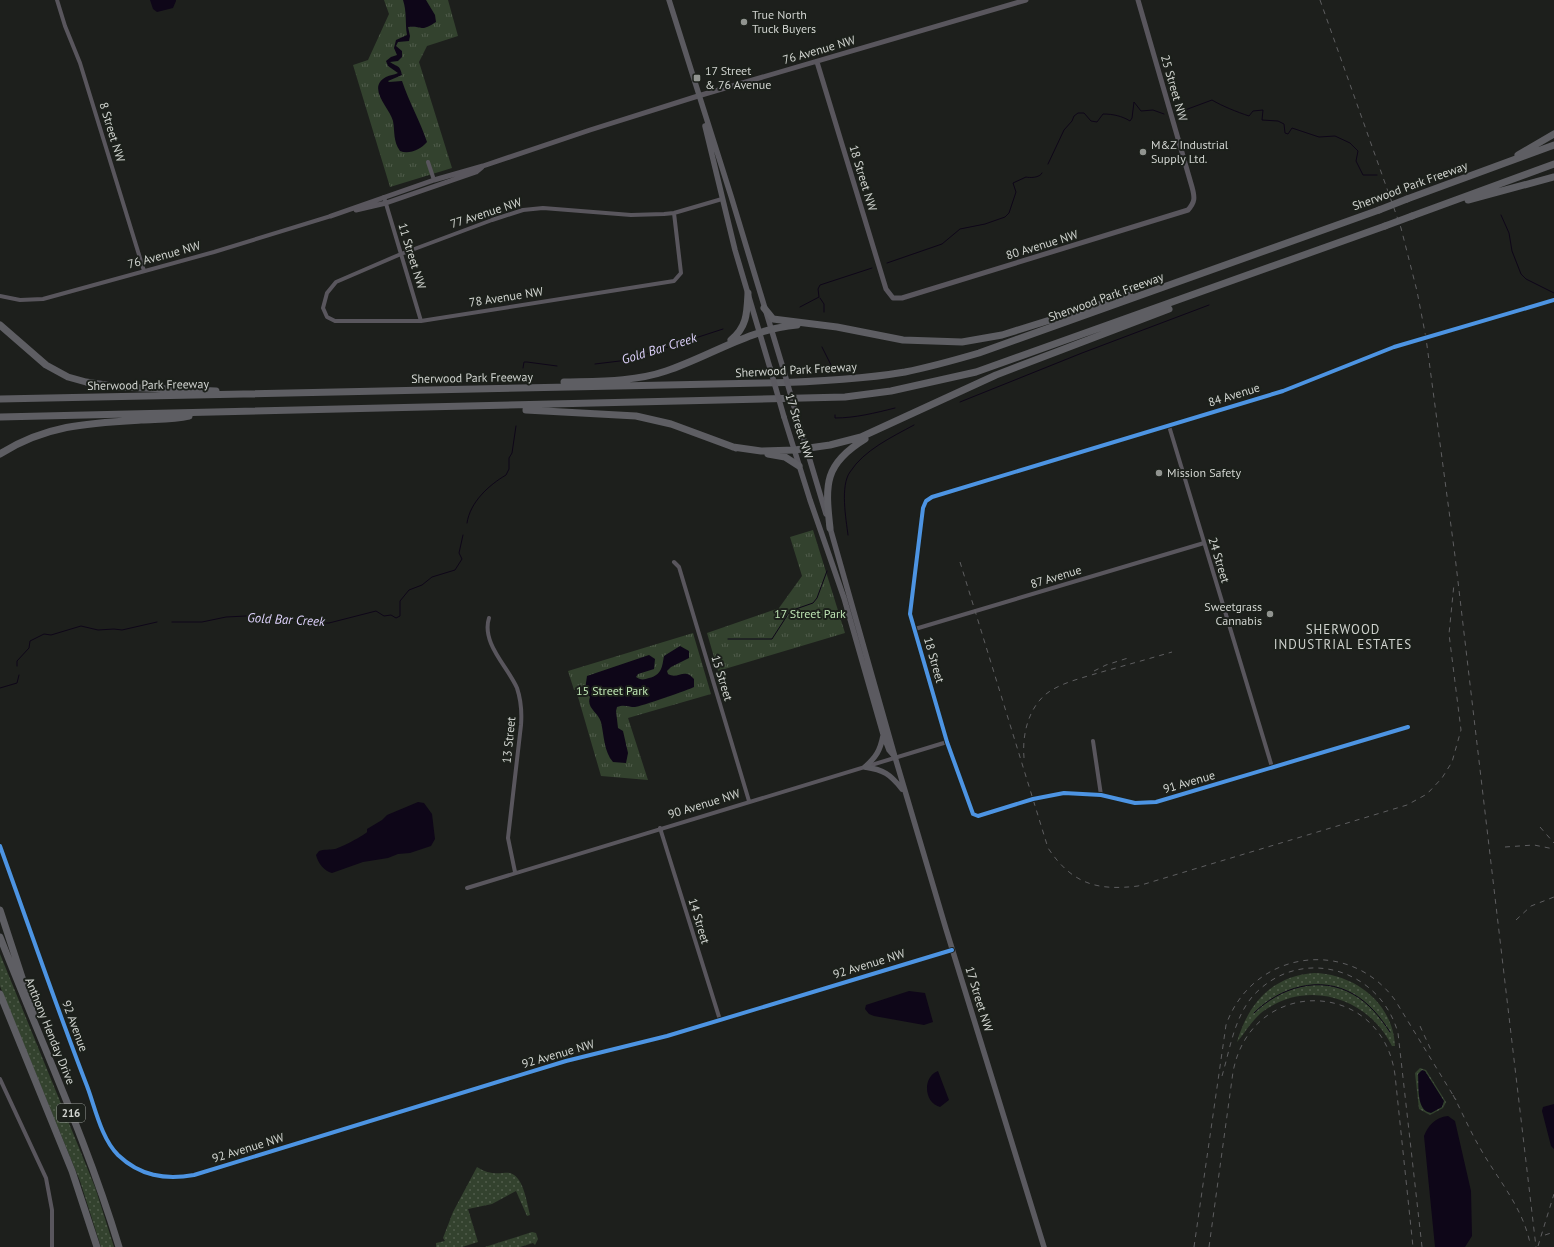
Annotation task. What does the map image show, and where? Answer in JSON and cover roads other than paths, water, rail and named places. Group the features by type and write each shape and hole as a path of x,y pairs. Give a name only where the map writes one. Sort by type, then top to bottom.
{"highway":[{"path":"1489,169 1554,134"},
{"name":"Sherwood Park Freeway","path":"0,399 805,382 898,373 979,353 1379,210 1554,145"},
{"path":"0,417 822,398 870,394 913,388 983,370 1554,164"},
{"path":"1425,211 1554,177"},
{"path":"733,447 761,451 795,450 841,442 877,431 996,375 1225,287 1254,273"},
{"path":"764,308 773,319 812,324 903,340 962,342 1002,335 1150,289 1170,285"},
{"path":"712,352 734,338 743,326 747,314 748,293"},
{"path":"506,388 529,384 615,380 651,376 677,367 759,332 788,326 812,324"},
{"path":"0,325 46,365 56,371 86,382 119,387 214,390 226,394"},
{"path":"0,329 26,348"},
{"path":"500,406 535,411 636,416 671,424 746,452 785,457 799,466"},
{"path":"0,454 26,439 60,428 83,424 181,418 204,413"},
{"path":"830,528 827,491 833,469 846,452 877,431"},
{"path":"0,910 33,1009 39,1038"},
{"name":"Anthony Henday Drive","path":"0,937 39,1038 88,1156 101,1190 119,1247"},
{"name":"216","path":"0,994 72,1171 97,1247"}],"main road":[{"name":"17 Street NW","path":"669,0 698,96 731,196 783,368 905,792 952,950 1044,1247"},
{"name":"17 Street NW","path":"698,96 722,199 784,417 799,466 842,591 883,734 889,750 895,757"},
{"path":"865,767 875,758 880,750 883,734"},
{"path":"865,767 880,770 890,775 905,792"}],"street":[{"name":"8 Street NW","path":"57,0 65,26 80,63 144,271"},
{"name":"76 Avenue NW","path":"0,296 20,300 43,299 214,252 331,216 384,196 483,166 698,96 1026,0"},
{"name":"25 Street NW","path":"1138,0 1195,197 1193,204"},
{"name":"18 Street NW","path":"817,62 886,289 893,298"},
{"path":"428,162 434,180"},
{"name":"76 Avenue NW","path":"331,216 386,203 476,172 483,166"},
{"name":"11 Street NW","path":"384,196 421,320"},
{"name":"77 Avenue NW","path":"333,320 327,317 323,308 327,293 336,282 401,254 523,210 543,208 631,215 674,213 722,199"},
{"name":"80 Avenue NW","path":"893,298 902,298 1188,210 1193,204"},
{"name":"78 Avenue NW","path":"333,320 421,320 674,281 679,277 681,270 674,213"},
{"name":"84 Avenue","path":"923,508 926,501 932,497 1294,387 1394,347 1554,300"},
{"name":"24 Street","path":"1169,426 1272,767"},
{"name":"18 Street","path":"923,508 910,609 948,742 973,814"},
{"name":"87 Avenue","path":"915,629 1204,543"},
{"name":"15 Street","path":"674,562 679,567 749,801"},
{"name":"13 Street","path":"489,618 487,629 492,645 498,658 514,683 522,706 508,838 515,872"},
{"name":"91 Avenue","path":"973,814 978,816 1050,795 1085,793 1135,803 1156,802 1408,727"},
{"path":"1092,741 1101,795"},
{"name":"90 Avenue NW","path":"467,888 515,872 948,742"},
{"name":"14 Street","path":"660,828 720,1020"},
{"name":"92 Avenue","path":"0,846 80,1069 109,1141 117,1154 144,1172 170,1178"},
{"name":"92 Avenue NW","path":"170,1178 194,1175 566,1061 667,1036 952,950"},
{"path":"0,1079 46,1178 52,1210 52,1247"}],"waterway":[{"name":"Gold Bar Creek","path":"1177,113 1212,100 1249,116 1253,111 1263,110 1262,120 1278,121 1284,124 1285,133 1288,134 1292,128 1319,137 1335,136 1350,143 1358,151 1356,161 1363,175 1377,175"},
{"name":"Gold Bar Creek","path":"1048,164 1064,130 1078,113 1084,113 1091,121 1097,122 1103,114 1110,114 1130,121 1132,118 1134,102 1141,111 1153,110 1164,114"},
{"name":"Gold Bar Creek","path":"887,263 942,244 960,229 985,224 1005,217 1009,213 1016,192 1013,183 1026,177 1037,177 1042,173"},
{"name":"Gold Bar Creek","path":"1501,215 1509,233 1512,251 1521,274 1526,279 1554,293"},
{"name":"Gold Bar Creek","path":"800,307 819,297 818,289 820,285 872,268"},
{"path":"820,298 824,304 824,312"},
{"path":"960,402 1082,353 1209,305"},
{"name":"Gold Bar Creek","path":"595,364 628,360 723,329"},
{"path":"822,347 832,367"},
{"name":"Gold Bar Creek","path":"523,368 524,362 557,366"},
{"path":"835,415 835,418 850,417 895,408"},
{"path":"848,535 844,494 847,478 850,472 856,464 871,451 888,439 914,425"},
{"name":"Gold Bar Creek","path":"467,523 476,501 487,489 506,475 509,469 509,458 512,453 516,426"},
{"name":"Gold Bar Creek","path":"172,622 202,622 226,617 246,616 256,619 282,618 310,623 329,623 376,611 384,616 391,615 396,618 400,616 400,601 409,590 422,585 432,577 455,570 462,559 459,553 463,535"},
{"path":"728,639 772,639 790,611 813,603 817,598 827,571"},
{"name":"Gold Bar Creek","path":"17,666 17,661 29,648 30,641 44,634 51,635 81,626 98,630 122,630 157,622"},
{"name":"Gold Bar Creek","path":"0,688 17,683 19,675"},
{"path":"1254,1013 1276,996 1288,991 1301,987 1327,985 1340,988 1359,998 1374,1011 1390,1032"}],"railway":[{"path":"1320,0 1401,228 1417,291 1426,338 1455,556 1536,1247"},
{"path":"960,562 1048,848 1066,870 1076,877 1098,886 1110,887 1138,886 1407,805 1427,794 1442,778 1452,762 1461,730 1449,634 1454,584"},
{"path":"1024,758 1024,740 1028,723 1035,707 1046,694 1071,681 1172,652"},
{"path":"1094,671 1106,665 1128,658"},
{"path":"1540,827 1554,843"},
{"path":"1505,847 1534,845 1554,849"},
{"path":"1516,920 1531,906 1554,897"},
{"path":"1194,1247 1226,1025 1239,1000 1257,981 1279,968 1303,961 1328,960 1352,966 1375,980 1395,1000 1456,1100"},
{"path":"1222,1076 1233,1035 1241,1015 1252,997 1271,981 1292,971 1314,968 1336,971 1356,979 1374,992 1388,1011 1398,1033 1422,1247"},
{"path":"1209,1247 1233,1072 1245,1040 1264,1018 1289,1005 1316,1001 1343,1006 1367,1020 1385,1043 1395,1075 1413,1247"},
{"path":"1420,1026 1431,1050"},
{"path":"1453,1095 1476,1142 1515,1205 1530,1243"},
{"path":"1538,1246 1554,1194"},
{"path":"1545,1235 1554,1232"}],"place":[{"name":"True North Truck Buyers","path":"744,22"},
{"name":"17 Street & 76 Avenue","path":"697,78"},
{"name":"M&Z Industrial Supply Ltd.","path":"1143,152"},
{"name":"Mission Safety","path":"1159,473"},
{"name":"Sweetgrass Cannabis","path":"1270,614"}],"district":[{"name":"SHERWOOD INDUSTRIAL ESTATES","path":"1343,636"}],"park label":[{"name":"17 Street Park","path":"810,614"},
{"name":"15 Street Park","path":"612,691"}]}
